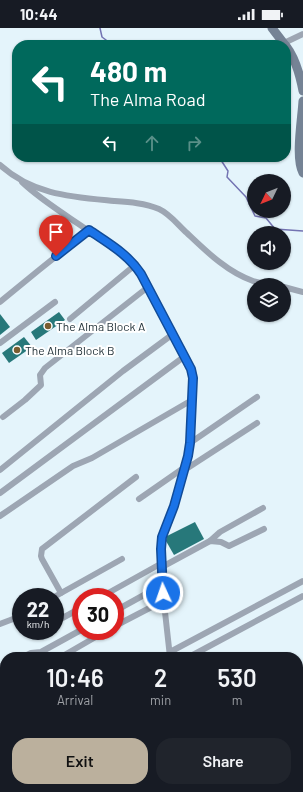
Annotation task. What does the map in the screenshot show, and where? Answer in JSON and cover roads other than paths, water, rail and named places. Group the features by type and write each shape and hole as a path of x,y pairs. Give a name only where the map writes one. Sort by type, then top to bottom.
{"main road":[{"path":"272,28 281,40"},
{"path":"291,54 300,76 303,91"},
{"path":"303,102 299,156 301,170 303,173"}],"street":[{"path":"291,41 303,34"},
{"path":"0,165 22,182 34,194 121,251 135,265 191,369 193,378 190,443 174,506 162,537 161,549 162,585 165,600 170,652"},
{"path":"22,182 72,197 128,202 160,209 172,218 208,254 247,279"},
{"path":"0,302 89,230"},
{"path":"70,319 135,265"},
{"path":"3,417 41,385 40,375 45,368 148,287"},
{"path":"291,289 303,292"},
{"path":"0,343 55,302"},
{"path":"0,470 123,371 173,334"},
{"path":"0,493 185,356"},
{"path":"190,443 258,397"},
{"path":"0,516 72,466 92,458 192,400"},
{"path":"139,499 257,423"},
{"path":"58,588 42,560 42,549 136,477"},
{"path":"118,588 210,541 220,532 263,508"},
{"path":"210,541 220,542 228,546 264,529"},
{"path":"64,591 122,559"},
{"path":"174,652 303,581"},
{"path":"124,606 162,585"},
{"path":"198,652 303,596"},
{"path":"124,621 165,600"},
{"path":"0,624 12,619"},
{"path":"41,652 72,635"},
{"path":"70,652 90,640"}],"waterway":[{"path":"100,28 102,37 106,40"},
{"path":"222,162 228,171 227,177 246,197 255,216 266,218 275,229 303,231"}],"place":[{"name":"The Alma Block A","path":"48,326"},
{"name":"The Alma Block B","path":"17,350"}]}
